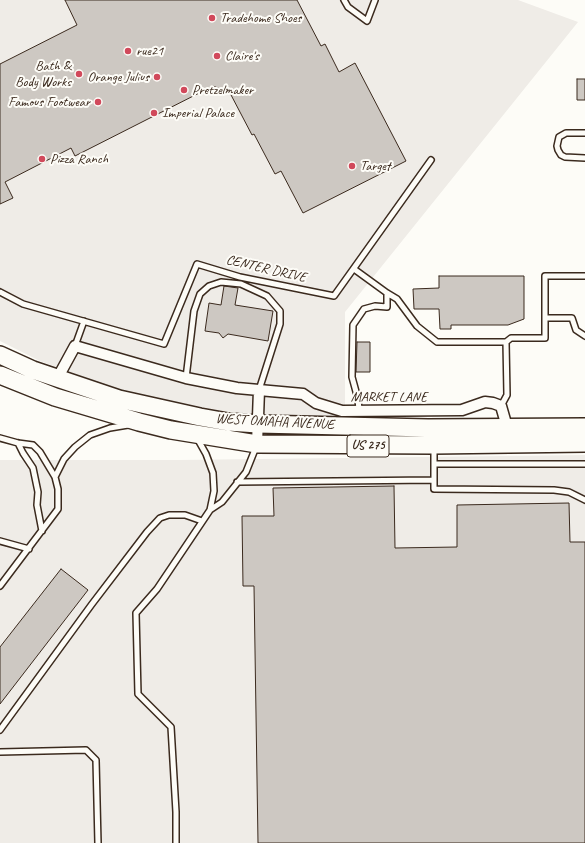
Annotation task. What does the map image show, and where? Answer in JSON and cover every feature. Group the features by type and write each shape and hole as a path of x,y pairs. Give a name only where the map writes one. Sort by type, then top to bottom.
{"highway":[{"name":"WEST OMAHA AVENUE","path":"0,355 57,379 120,399 156,408 228,422 428,428 585,427"},
{"name":"WEST OMAHA AVENUE","path":"0,375 55,397 139,422 171,430 257,444 434,446 585,443"}],"street":[{"name":"MARKET LANE","path":"74,346 186,378 237,388 303,394 316,403 342,411 462,410 486,402 493,402 501,406"},
{"path":"57,379 74,346"},
{"path":"257,444 259,390"},
{"path":"501,406 505,420 505,427"}],"lane":[{"path":"344,0 348,7 367,21 375,0"},
{"path":"585,133 566,133 559,137 557,146 561,155 565,158 585,158"},
{"name":"CENTER DRIVE","path":"84,321 164,344 196,264 240,277 334,296 431,160"},
{"path":"354,269 397,299 417,326 437,342 506,342 511,338 546,338 545,276 585,276"},
{"path":"186,378 194,311 200,294 209,286 222,282 241,284 267,296 280,311 280,324 259,390"},
{"path":"0,292 23,304 84,321 74,346"},
{"path":"359,410 358,399 352,377 353,325 364,309 375,306 387,307 387,293"},
{"path":"545,318 572,318 576,330 585,336"},
{"path":"501,406 507,395 506,342"},
{"path":"55,477 64,459 75,447 90,435 110,428 139,422"},
{"path":"195,434 214,473 214,491 210,510"},
{"path":"0,438 33,445 40,452 55,477 58,489 58,508 0,586"},
{"path":"18,443 33,468 38,492 37,505 42,531"},
{"path":"176,843 176,812 171,727 138,694 136,613 157,589 210,510 222,502 246,472 257,444"},
{"path":"434,446 434,489 554,490 569,492 585,500"},
{"path":"434,464 585,464"},
{"path":"237,482 434,480"},
{"path":"0,730 92,604 147,532 160,518 169,515 185,515 202,521"},
{"path":"0,541 29,549"},
{"path":"0,752 86,750 96,760 98,843"}],"shaded area":[{"path":"0,0 518,0 578,22 345,312 345,421 222,411 122,391 40,361 0,341"},
{"path":"585,455 585,843 0,843 0,460 178,460"}],"building":[{"path":"65,0 297,0 321,46 325,44 339,72 355,63 406,161 303,213 281,171 275,174 230,93 213,86 75,156 71,148 5,182 13,198 0,204 0,64 77,25"},
{"path":"577,79 585,79 585,100 577,100"},
{"path":"439,276 524,276 524,319 508,325 451,325 451,329 440,329 439,309 414,309 413,289 439,288"},
{"path":"224,286 238,288 235,305 273,311 268,341 228,334 223,338 219,333 205,331 209,303 221,305"},
{"path":"357,342 370,342 370,372 356,372"},
{"path":"394,486 395,548 457,547 457,505 569,503 570,542 585,542 585,843 258,843 254,586 243,586 242,516 274,516 273,488"},
{"path":"61,569 88,590 0,704 0,647"}],"place":[{"name":"Tradehome Shoes","path":"212,18"},
{"name":"rue21","path":"128,51"},
{"name":"Claire's","path":"217,56"},
{"name":"Bath & Body Works","path":"79,74"},
{"name":"Orange Julius","path":"157,77"},
{"name":"Pretzelmaker","path":"184,90"},
{"name":"Famous Footwear","path":"98,102"},
{"name":"Imperial Palace","path":"154,113"},
{"name":"Pizza Ranch","path":"42,159"},
{"name":"Target","path":"352,166"}]}
